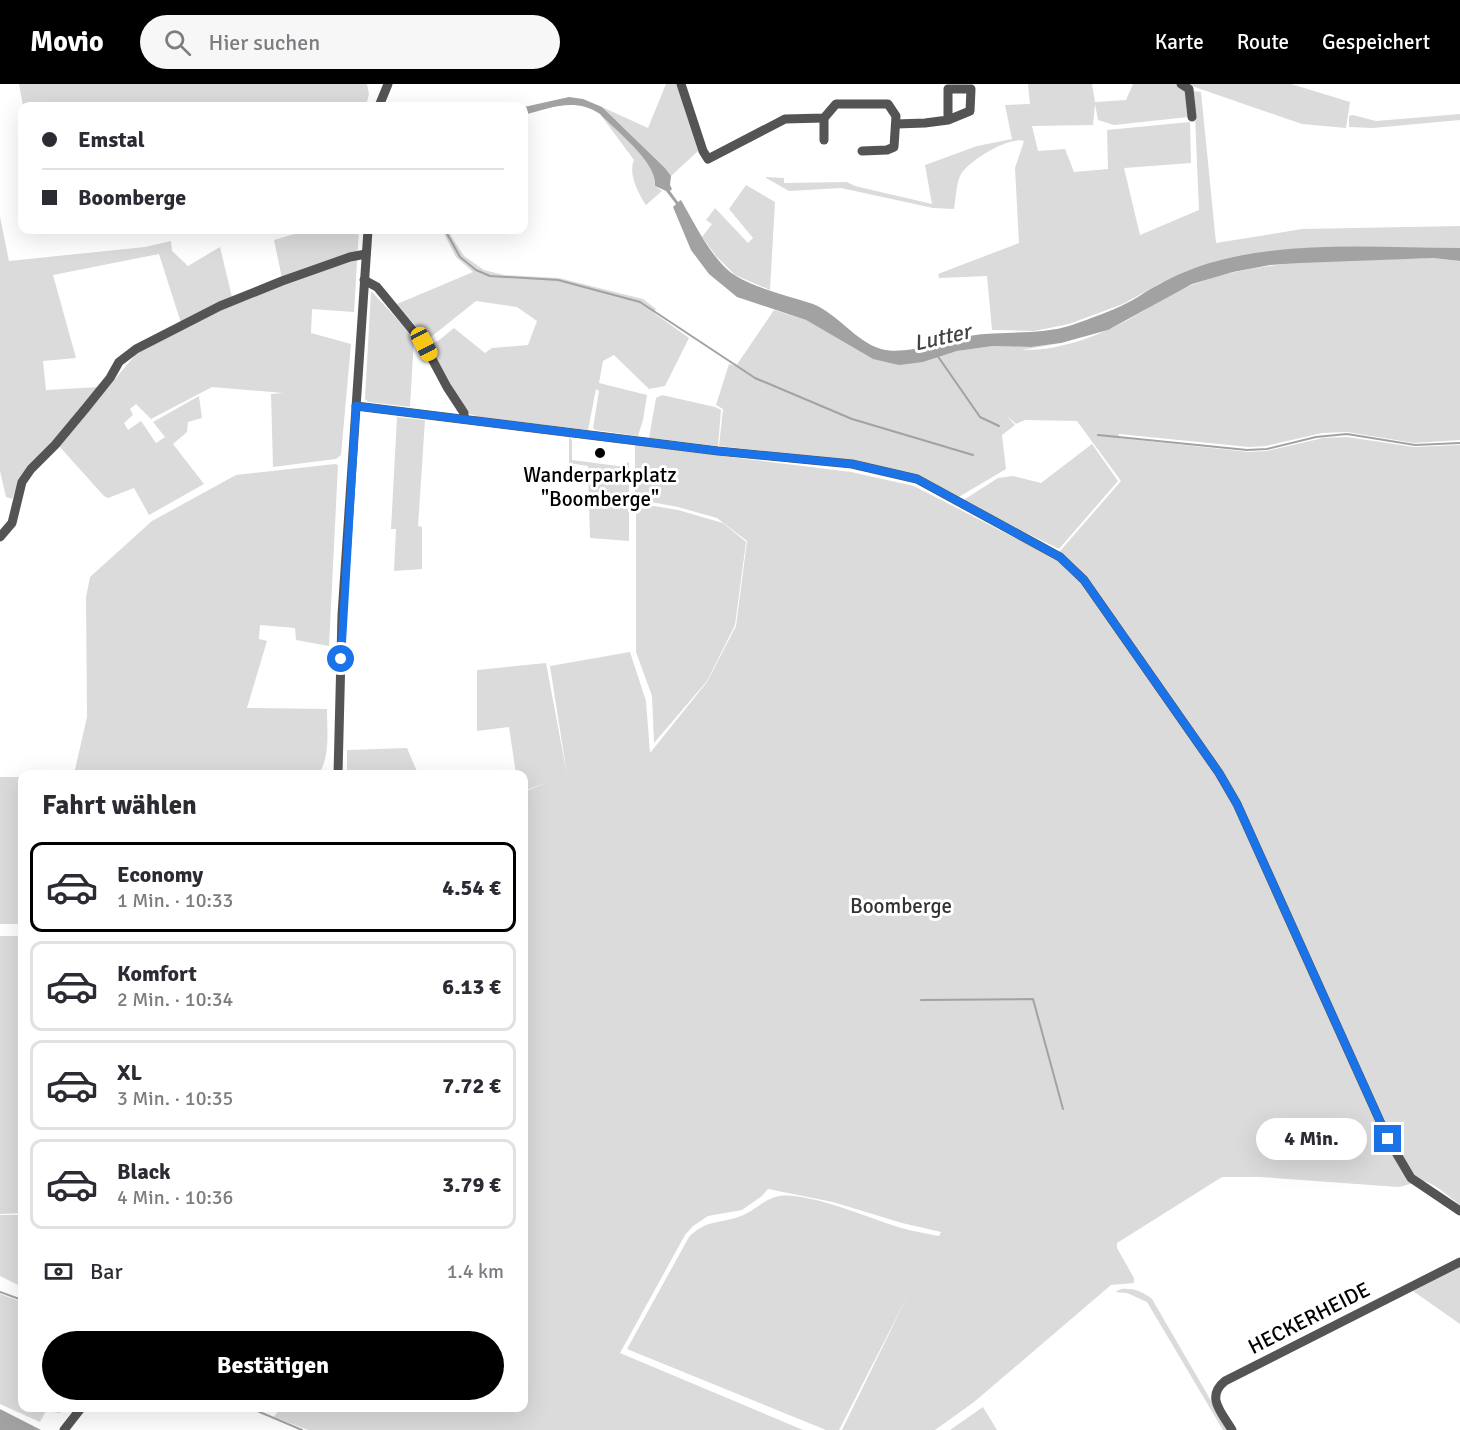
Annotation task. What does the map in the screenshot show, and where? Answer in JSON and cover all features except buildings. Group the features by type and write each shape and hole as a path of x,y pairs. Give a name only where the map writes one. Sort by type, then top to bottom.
{"street":[{"path":"381,102 388,84"},
{"path":"681,84 703,151 708,159 785,119 824,118"},
{"path":"1181,84 1189,88 1192,117"},
{"path":"824,140 824,118 836,104 888,104 896,116 896,142 892,149 862,151"},
{"path":"896,124 948,120"},
{"path":"338,770 342,615 368,234"},
{"path":"0,537 12,523 22,482 31,468 55,445 85,410 110,378 119,362 136,349 220,306 282,280 350,257 366,254"},
{"path":"364,280 377,287 424,344 464,413 464,419"},
{"path":"356,406 708,450 852,464 917,479 1060,557 1084,580 1219,773 1237,804 1388,1139 1406,1171 1411,1178 1460,1211"},
{"name":"HECKERHEIDE","path":"1232,1430 1214,1396 1215,1391 1225,1381 1460,1262"},
{"path":"64,1430 78,1412"}],"green space":[{"path":"19,84 367,84 369,94 367,102 22,102"},
{"path":"666,84 677,86 698,151 671,176 602,107 648,128"},
{"path":"1028,84 1092,84 1095,102 1126,100 1133,84 1175,84 1185,89 1188,117 1114,125 1098,120 1095,104 1093,125 1032,126 1038,151 1065,149 1074,172 1108,169 1107,130 1190,122 1191,163 1124,168 1140,235 1199,210 1194,91 1201,92 1216,243 1302,229 1460,226 1460,248 1307,248 1258,253 1217,261 1200,267 1159,284 1123,304 1069,324 1034,331 992,330 987,276 939,278 938,274 1019,243 1015,168 1024,141 1017,140 999,146 979,157 964,170 960,176 954,209 933,208 841,188 789,191 766,178 784,178 784,183 847,182 855,186 932,204 925,165 977,146 1012,139 1005,105 1030,104"},
{"path":"1186,84 1291,84 1350,102 1346,128 1302,124"},
{"path":"600,114 643,157 654,176 655,186 662,191 646,205 633,177 634,160"},
{"path":"1460,114 1460,120 1373,128 1349,127 1349,116 1353,115 1376,121"},
{"path":"746,185 775,202 770,290 735,275 716,256 702,237 712,224 706,220 715,208 748,243 753,238 729,209"},
{"path":"0,217 9,261 145,247 171,241 172,251 188,266 220,247 232,297 181,323 159,254 53,275 76,358 43,361 46,390 99,387 19,481 12,499 6,497 0,471"},
{"path":"294,234 359,234 354,312 312,309 311,333 351,344 341,455 336,459 273,467 271,394 283,393 212,387 151,419 136,404 130,409 133,415 124,423 128,430 141,421 156,443 165,437 153,422 199,396 202,418 188,422 187,432 173,444 204,484 149,515 134,488 108,498 104,496 59,446 136,354 234,303 283,283 274,240"},
{"path":"444,234 450,234 464,256 484,270 504,275 559,278 643,299 656,309 654,313 689,338 665,386 649,389 614,355 603,361 599,383 647,395 638,436 593,428 599,391 596,389 588,430 479,417 467,413 428,345 438,341 454,328 485,353 492,348 528,345 537,321 517,307 476,301 431,337 425,337 397,304 473,272 456,257"},
{"name":"Boomberge","path":"1433,258 1460,261 1460,440 1414,443 1347,432 1322,433 1266,446 1249,447 1119,434 1118,438 1249,452 1267,451 1323,438 1347,437 1414,447 1460,445 1460,1205 1436,1187 1422,1181 1398,1187 1260,1177 1222,1177 1117,1243 1117,1248 1134,1278 1134,1283 1111,1285 974,1402 935,1430 842,1430 908,1295 839,1430 826,1430 627,1349 689,1237 706,1225 743,1215 773,1198 791,1196 806,1198 903,1228 939,1236 941,1232 833,1202 768,1189 742,1210 708,1216 693,1226 685,1235 620,1353 803,1430 308,1430 274,1417 278,1412 528,1412 528,790 548,782 528,790 528,770 515,770 509,727 477,731 477,670 546,663 567,775 550,666 630,652 646,701 650,753 707,682 736,626 747,541 717,518 678,507 635,499 635,445 851,472 914,486 1054,558 1121,481 1077,421 1025,420 1016,424 1006,415 1015,425 1002,435 1006,469 957,498 917,475 851,461 719,446 723,409 716,405 729,364 736,366 774,310 806,320 873,359 923,362 957,351 993,346 1031,347 1061,343 1022,350 1052,348 1097,334 1172,294 1223,275 1282,264"},
{"path":"371,291 414,337 410,407 368,402 365,399"},
{"path":"662,395 721,410 718,446 649,438 656,398"},
{"path":"397,417 425,420 418,526 422,527 422,569 394,571 396,529 391,529"},
{"path":"569,437 572,440 572,460 626,467 627,462 629,463 629,541 590,538 588,466 569,463"},
{"path":"1092,444 1118,481 1059,549 962,501 998,478 1013,476 1041,483"},
{"path":"338,465 329,646 296,640 295,628 260,625 259,639 267,641 247,708 327,709 327,748 321,770 75,770 87,717 86,597 90,577 152,521 236,475"},
{"path":"636,503 678,510 723,523 746,542 735,625 707,681 654,743 652,696 636,652"},
{"path":"407,748 416,770 347,770 347,750"},
{"path":"0,777 18,777 18,924 0,924"},
{"path":"0,936 18,936 18,1213 0,1214"},
{"path":"0,1215 18,1215 18,1285 0,1276"},
{"path":"1460,1266 1460,1324 1413,1291"},
{"path":"1121,1289 1137,1291 1152,1299 1228,1430 1223,1430 1147,1302 1127,1293 1115,1292"},
{"path":"0,1294 18,1301 18,1412 45,1412 40,1422 0,1404"},
{"path":"983,1407 997,1430 950,1430"}],"shaded area":[{"path":"569,97 583,99 602,107 665,168 671,176 672,189 670,191 678,202 681,200 712,252 727,269 754,285 822,308 863,340 891,351 925,347 969,336 1047,331 1072,325 1114,309 1187,271 1247,254 1338,247 1460,248 1460,261 1433,258 1270,265 1233,272 1192,284 1108,330 1061,343 1031,347 993,346 957,351 923,362 899,365 873,359 806,320 737,297 709,274 691,250 673,207 676,204 666,191 655,186 650,167 643,157 600,114 591,109 572,105 553,107 528,114 528,106"},
{"path":"0,1409 41,1430 0,1430"}],"waterway":[{"path":"447,234 460,257 476,270 490,276 558,280 640,302 755,378 852,419 973,455"},
{"name":"Lutter","path":"937,355 980,417 999,426"},
{"path":"1098,435 1247,450 1267,449 1316,437 1347,434 1415,445 1460,443"},
{"path":"921,1000 1033,999 1063,1109"},
{"path":"0,1292 18,1299"},
{"path":"260,1412 302,1430"}],"place":[{"name":"Wanderparkplatz \"Boomberge\"","path":"600,453"}],"route":[{"path":"341,659 343,594 356,406 718,451 852,464 917,479 1060,557 1084,580 1219,773 1237,804 1388,1139"}]}
